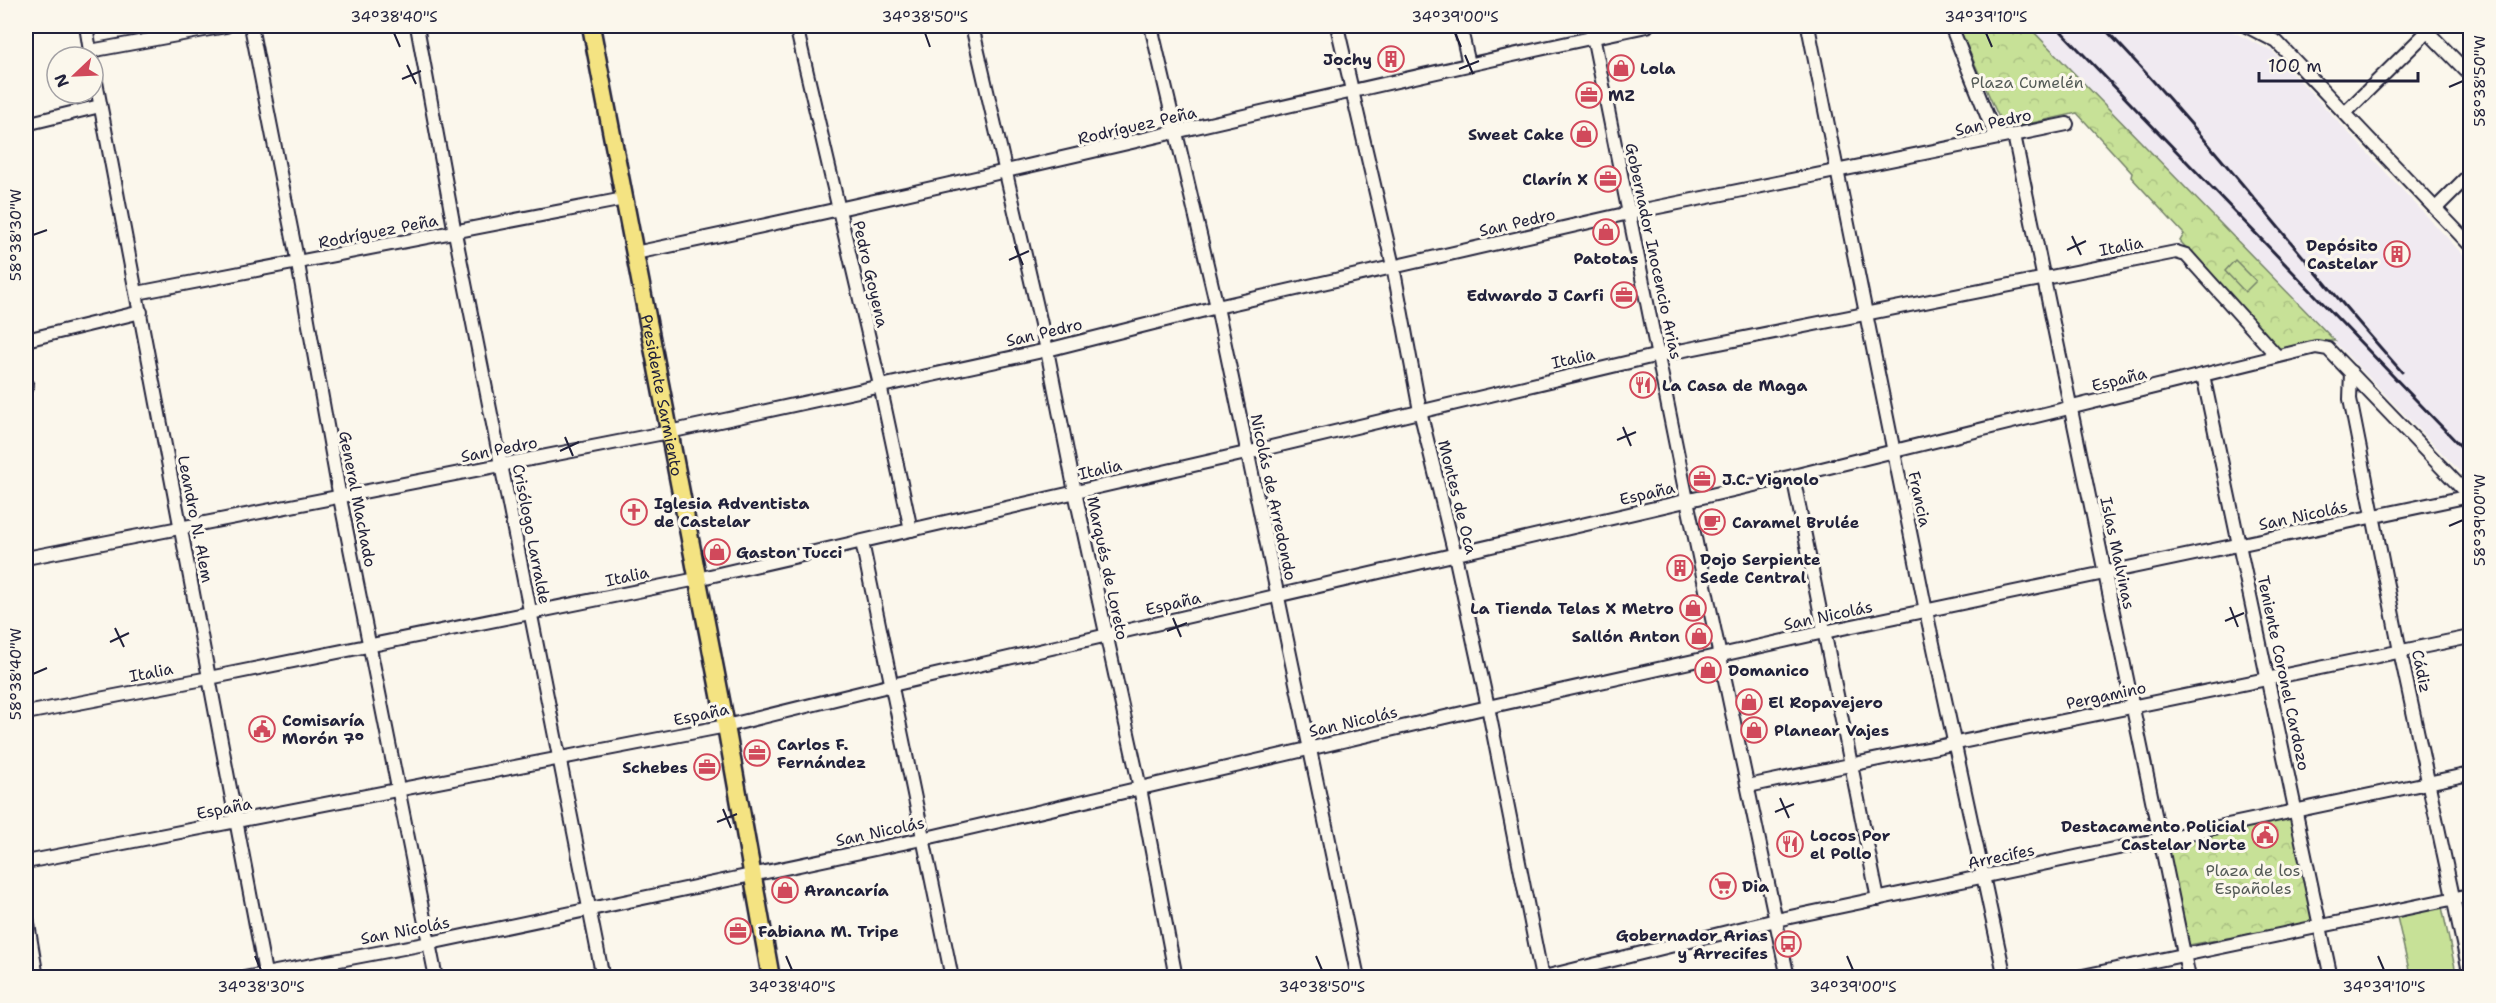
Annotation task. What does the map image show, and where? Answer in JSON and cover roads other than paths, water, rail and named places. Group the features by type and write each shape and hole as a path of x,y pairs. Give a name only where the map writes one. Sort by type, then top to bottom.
{"main road":[{"name":"Presidente Sarmiento","path":"591,26 726,726 771,978"}],"street":[{"path":"86,26 89,45"},
{"path":"105,51 226,26"},
{"name":"General Machado","path":"251,26 298,264 340,498 436,978"},
{"name":"Crisólogo Larralde","path":"417,26 455,233 603,978"},
{"name":"Pedro Goyena","path":"796,26 840,210 911,530"},
{"name":"Marqués de Loreto","path":"972,26 1047,350 1075,492 1140,788 1176,978"},
{"name":"Nicolás de Arredondo","path":"1151,26 1217,307 1358,978"},
{"name":"Montes de Oca","path":"1337,26 1393,266 1420,411 1455,555 1488,707 1541,977"},
{"path":"1460,26 1469,64"},
{"name":"Rodríguez Peña","path":"634,253 840,210 1006,172 1469,64 1592,31 1647,26"},
{"name":"Francia","path":"1808,26 1926,610 2005,978"},
{"path":"1951,26 1996,138"},
{"path":"2247,26 2277,42 2470,245"},
{"path":"2345,113 2427,27 2470,75"},
{"name":"Gobernador Inocencio Arias","path":"1592,31 1788,978"},
{"path":"26,124 100,106"},
{"name":"Leandro N. Alem","path":"100,106 266,975"},
{"name":"San Pedro","path":"26,558 669,432 1047,350 1217,307 1629,213 2067,124"},
{"name":"Islas Malvinas","path":"2014,135 2189,978"},
{"path":"2436,208 2470,174"},
{"name":"Rodríguez Peña","path":"137,293 298,264 624,199"},
{"name":"Italia","path":"26,713 697,579 1659,355 2181,253 2277,356"},
{"path":"26,340 141,312"},
{"name":"España","path":"26,862 237,823 726,726 892,685 1792,476 2322,346 2351,372"},
{"path":"2351,372 2470,496"},
{"name":"Cádiz","path":"2351,372 2350,399 2400,651 2470,976"},
{"name":"Teniente Coronel Cardozo","path":"2203,375 2331,978"},
{"path":"1792,476 1878,898"},
{"name":"San Nicolás","path":"244,978 430,943 922,839 1488,707 1824,632 2470,496"},
{"path":"862,542 952,978"},
{"name":"Pergamino","path":"1748,786 2470,637"},
{"name":"Arrecifes","path":"1541,977 1776,920 2470,774"},
{"path":"2073,978 2470,895"},
{"path":"26,912 38,978"}],"railway":[{"path":"2056,26 2470,456"},
{"path":"2102,26 2179,110 2402,372"}],"place":[{"name":"Jochy","path":"1391,59"},
{"name":"Lola","path":"1621,68"},
{"name":"MZ","path":"1589,95"},
{"name":"Sweet Cake","path":"1584,134"},
{"name":"Clarín X","path":"1608,179"},
{"name":"Patotas","path":"1606,232"},
{"name":"Depósito Castelar","path":"2397,254"},
{"name":"Edwardo J Carfi","path":"1624,295"},
{"name":"La Casa de Maga","path":"1643,385"},
{"name":"J.C. Vignolo","path":"1702,479"},
{"name":"Iglesia Adventista de Castelar","path":"634,512"},
{"name":"Caramel Brulée","path":"1712,522"},
{"name":"Gaston Tucci","path":"717,552"},
{"name":"Dojo Serpiente Sede Central","path":"1680,568"},
{"name":"La Tienda Telas X Metro","path":"1693,608"},
{"name":"Sallón Anton","path":"1699,636"},
{"name":"Domanico","path":"1708,670"},
{"name":"El Ropavejero","path":"1749,702"},
{"name":"Comisaría Morón 7°","path":"262,729"},
{"name":"Planear Vajes","path":"1754,730"},
{"name":"Carlos F. Fernández","path":"757,753"},
{"name":"Schebes","path":"707,767"},
{"name":"Destacamento Policial Castelar Norte","path":"2265,835"},
{"name":"Locos Por el Pollo","path":"1790,844"},
{"name":"Dia","path":"1723,886"},
{"name":"Arancaría","path":"785,890"},
{"name":"Fabiana M. Tripe","path":"738,931"},
{"name":"Gobernador Arias y Arrecifes","path":"1788,944"}],"park label":[{"name":"Plaza Cumelén","path":"2027,82"},
{"name":"Plaza de los Españoles","path":"2253,879"}]}
